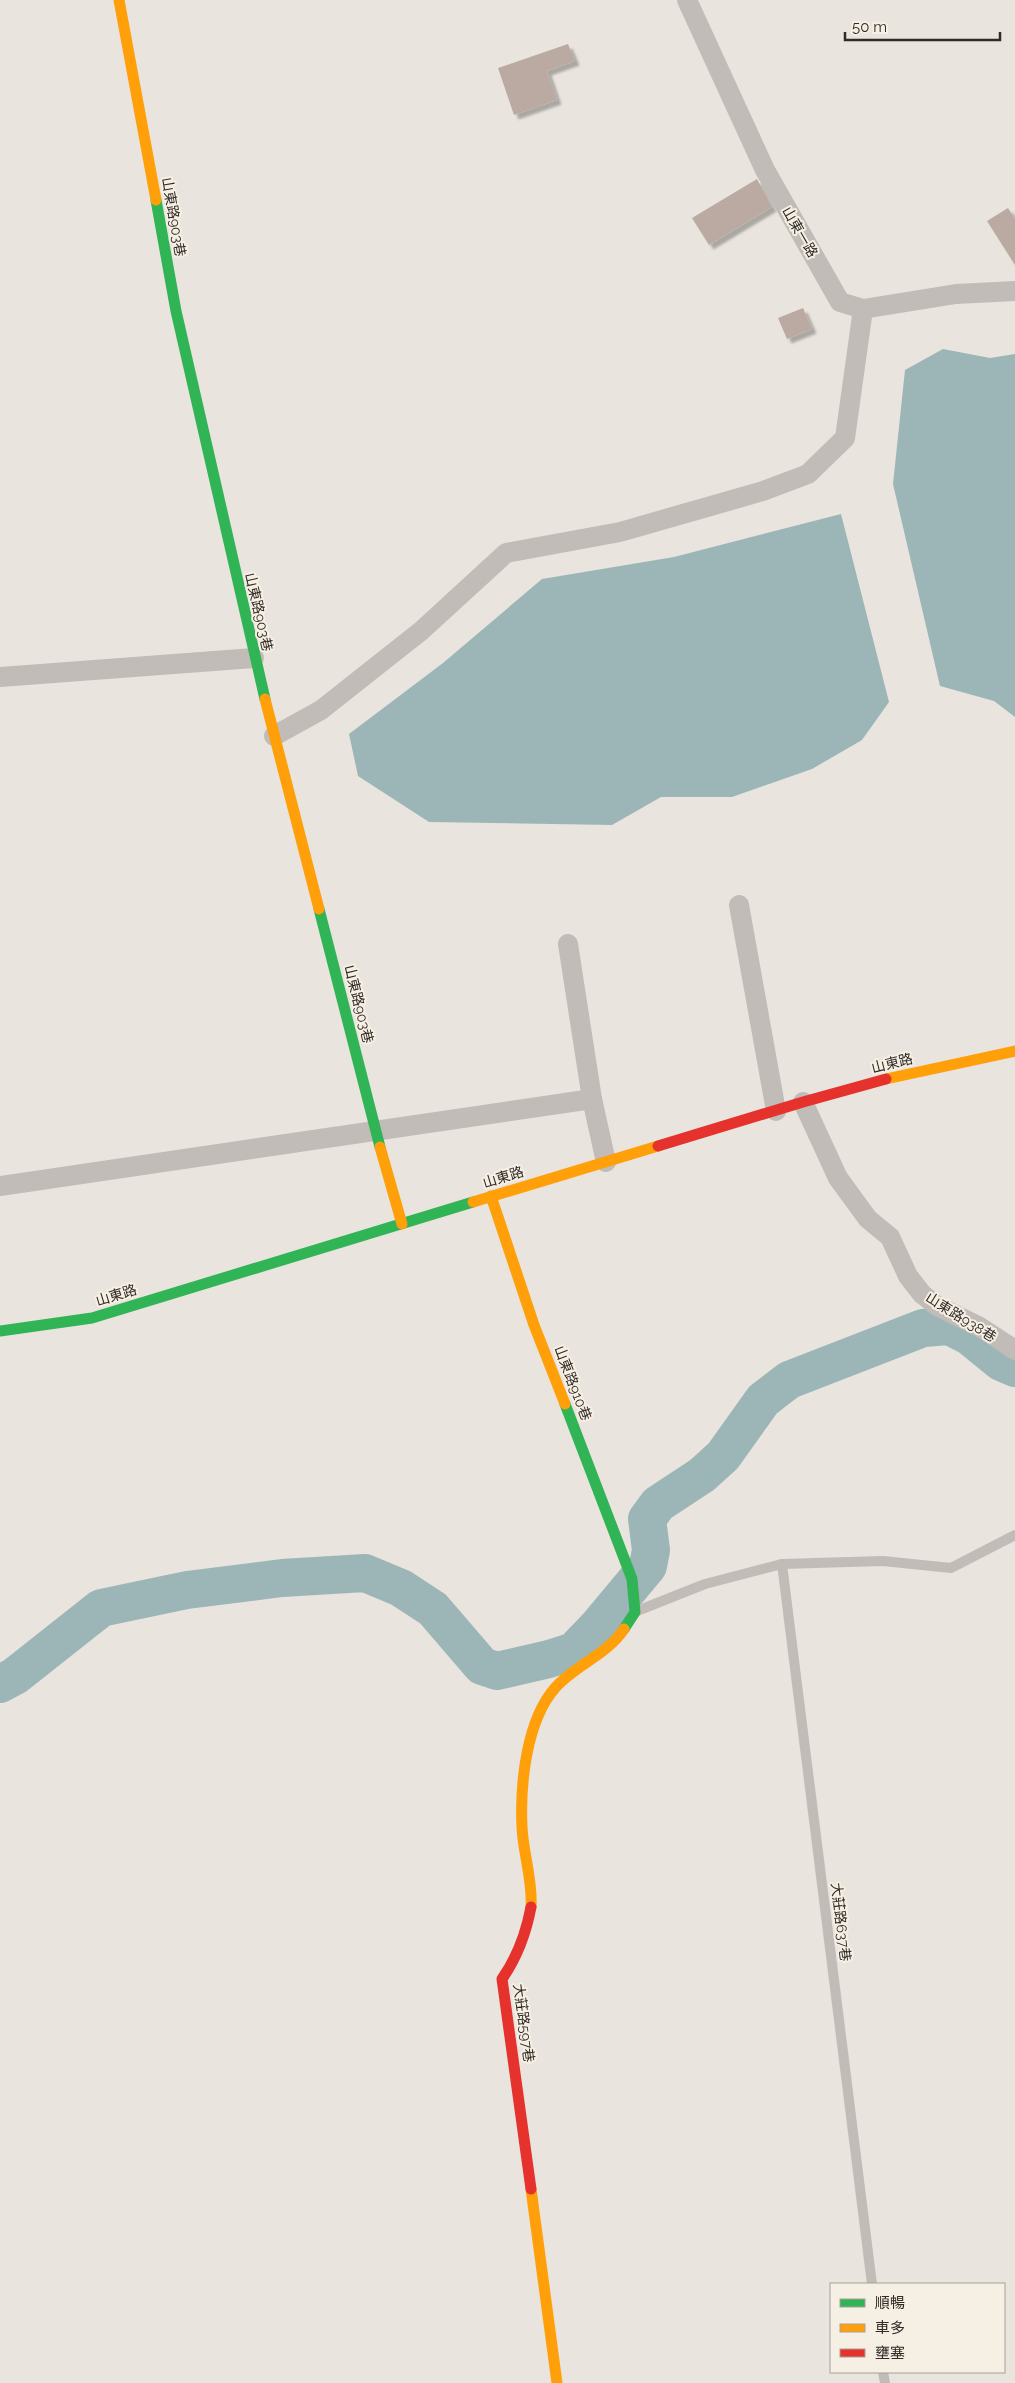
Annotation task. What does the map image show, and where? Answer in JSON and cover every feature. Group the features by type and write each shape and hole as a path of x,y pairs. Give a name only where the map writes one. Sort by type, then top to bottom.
{"street":[{"name":"山東路903巷","path":"119,0 176,311 254,658 376,1131 402,1224"},
{"name":"山東一路","path":"687,0 765,170 840,302 863,309 956,294 1015,291"},
{"path":"274,736 321,710 413,637 506,553 620,532 763,491 808,474 845,438 863,309"},
{"path":"0,677 254,658"},
{"path":"739,905 776,1111"},
{"path":"568,944 592,1099 606,1162"},
{"name":"山東路","path":"0,1331 92,1318 803,1102 892,1078 1015,1051"},
{"path":"0,1186 592,1099"},
{"name":"山東路938巷","path":"803,1102 838,1178 868,1219 890,1237 908,1276 922,1294 937,1306 980,1328 1015,1350"},
{"name":"山東路910巷","path":"491,1196 534,1325 632,1579 635,1612"},
{"name":"大莊路597巷","path":"557,2383 502,1979 513,1963 526,1933 531,1904 522,1827 524,1766 538,1716 555,1688 618,1640 635,1612"}],"lane":[{"path":"635,1612 704,1584 782,1564 883,1561 951,1568 1015,1535"},
{"name":"大莊路637巷","path":"782,1564 872,2283"}],"water":[{"path":"943,349 990,358 1015,354 1015,717 994,701 940,686 893,484 905,370"},
{"path":"841,514 889,702 862,740 812,769 732,797 661,797 612,825 429,822 358,776 349,734 443,663 542,579 674,557"}],"building":[{"path":"568,44 575,61 547,71 557,100 514,115 498,68"},
{"path":"757,179 772,207 709,245 692,218"},
{"path":"1008,208 1015,219 1015,265 987,221"},
{"path":"803,308 812,329 787,339 778,318"}],"waterway":[{"path":"0,1684 15,1676 101,1608 187,1590 282,1578 365,1573 401,1588 433,1609 482,1666 497,1671 549,1659 574,1651 598,1626 648,1566 651,1550 647,1519 658,1504 702,1475 723,1456 763,1400 789,1380 923,1328 949,1326 969,1336 1001,1362 1015,1368"}],"traffic: fast":[{"path":"156,200 176,311 265,699"},
{"path":"319,909 380,1147"},
{"path":"0,1331 92,1318 473,1202"},
{"path":"565,1404 632,1579 635,1612 624,1629"}],"traffic: slow":[{"path":"119,0 156,200"},
{"path":"265,699 319,909"},
{"path":"886,1079 1015,1051"},
{"path":"473,1202 658,1146"},
{"path":"380,1147 402,1224"},
{"path":"491,1196 534,1325 565,1404"},
{"path":"531,1907 531,1887 523,1837 522,1810 524,1773 531,1735 545,1702 555,1688 609,1646 624,1629"},
{"path":"531,2189 557,2383"}],"traffic: jam":[{"path":"658,1146 886,1079"},
{"path":"531,1907 521,1945 502,1979 531,2189"}]}
